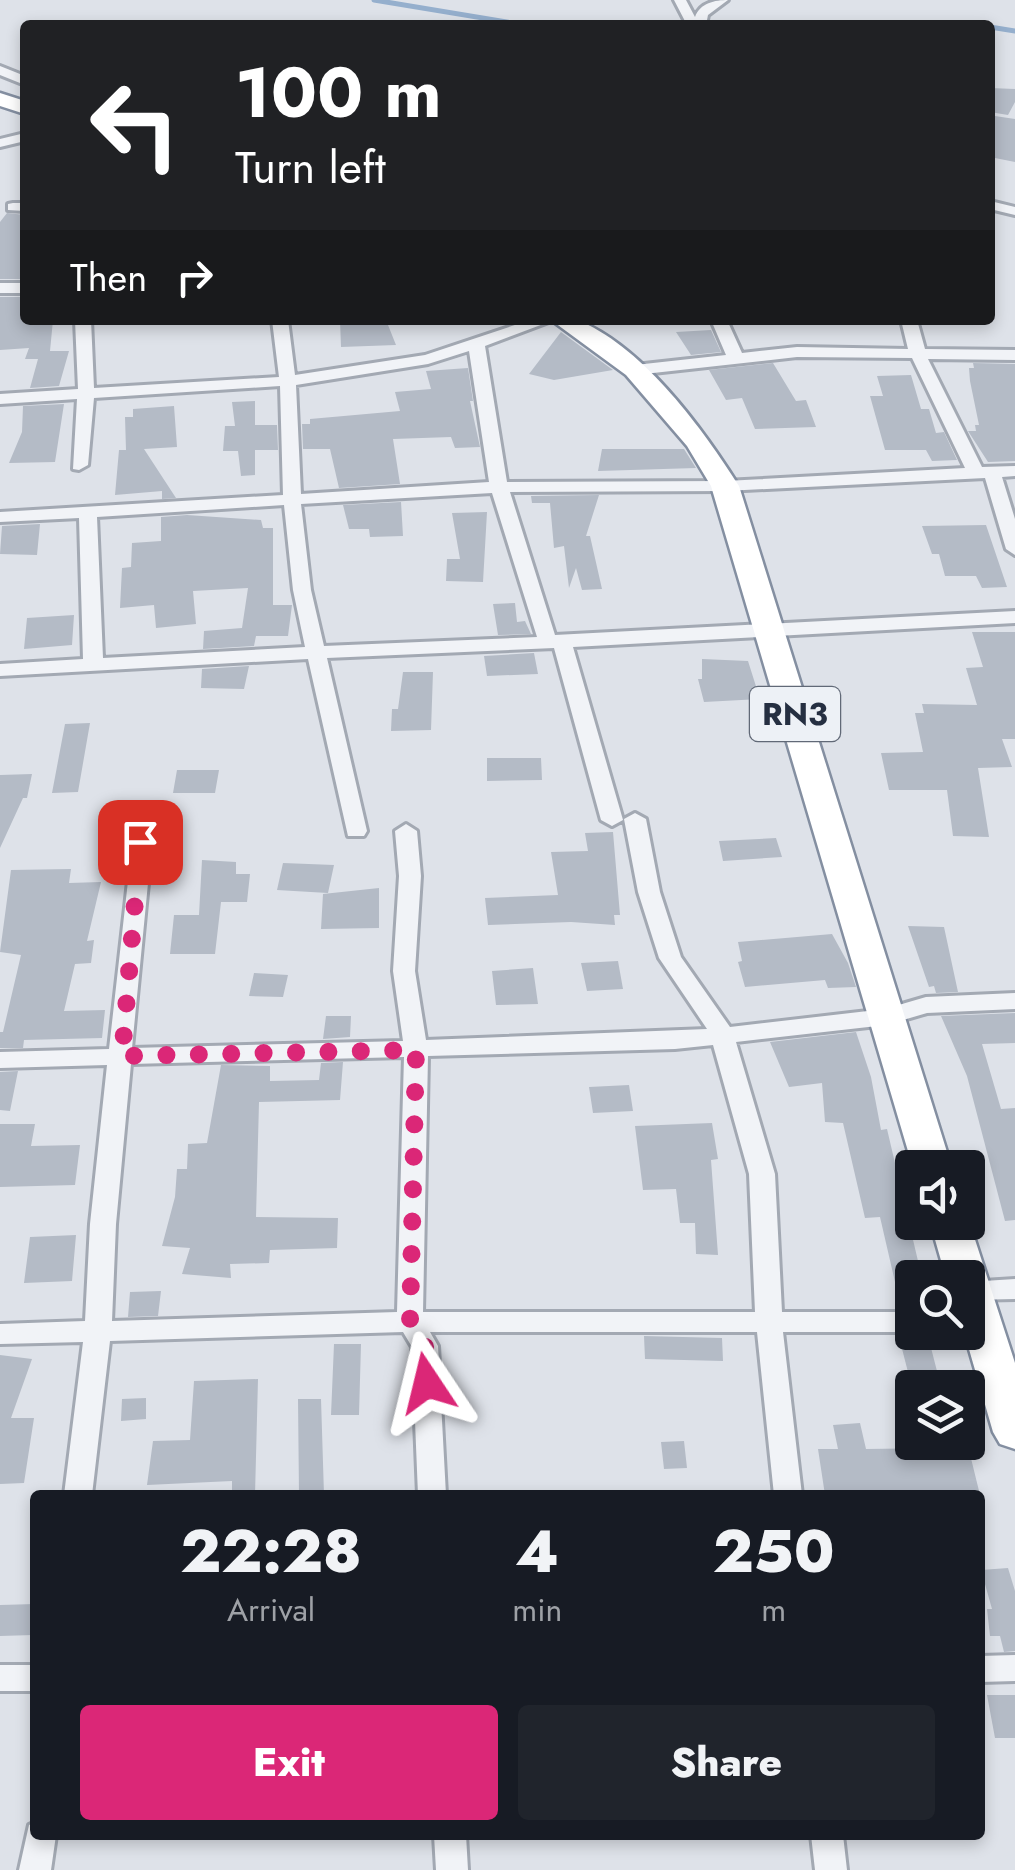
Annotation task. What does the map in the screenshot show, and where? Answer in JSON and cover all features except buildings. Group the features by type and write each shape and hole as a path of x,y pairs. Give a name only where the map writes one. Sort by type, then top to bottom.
{"highway":[{"name":"RN3","path":"570,325 634,370 698,442 725,486 927,1150"},
{"path":"985,1343 1015,1432"}],"street":[{"path":"698,20 702,13 722,0"},
{"path":"79,465 86,391 83,325"},
{"path":"281,325 302,590 356,830"},
{"path":"0,398 288,381 428,359 530,325"},
{"path":"721,325 736,358"},
{"path":"910,325 918,355 984,472 1015,548"},
{"path":"476,342 499,487 624,819 670,958 722,1032 762,1174 770,1323 787,1490"},
{"path":"634,370 797,352 1015,355"},
{"path":"0,518 499,487 725,486 1015,471"},
{"path":"88,512 93,664"},
{"path":"0,670 554,639 770,634 1015,617"},
{"path":"406,831 410,876 404,971 416,1050 410,1322 425,1346 432,1490"},
{"path":"79,1490 98,1330 104,1224 140,842"},
{"path":"0,1060 675,1040 886,1017 926,1004 1015,1002"},
{"path":"985,1295 1015,1290"},
{"path":"0,1334 410,1322 895,1322"},
{"path":"985,1670 1015,1668"},
{"path":"0,1678 30,1678"},
{"path":"34,1870 39,1840"},
{"path":"450,1840 452,1870"},
{"path":"828,1840 831,1870"}],"waterway":[{"path":"374,0 495,20"},
{"path":"995,28 1015,31"}],"route":[{"path":"140,842 122,1056 416,1050 410,1322 425,1346 427,1383"}]}
